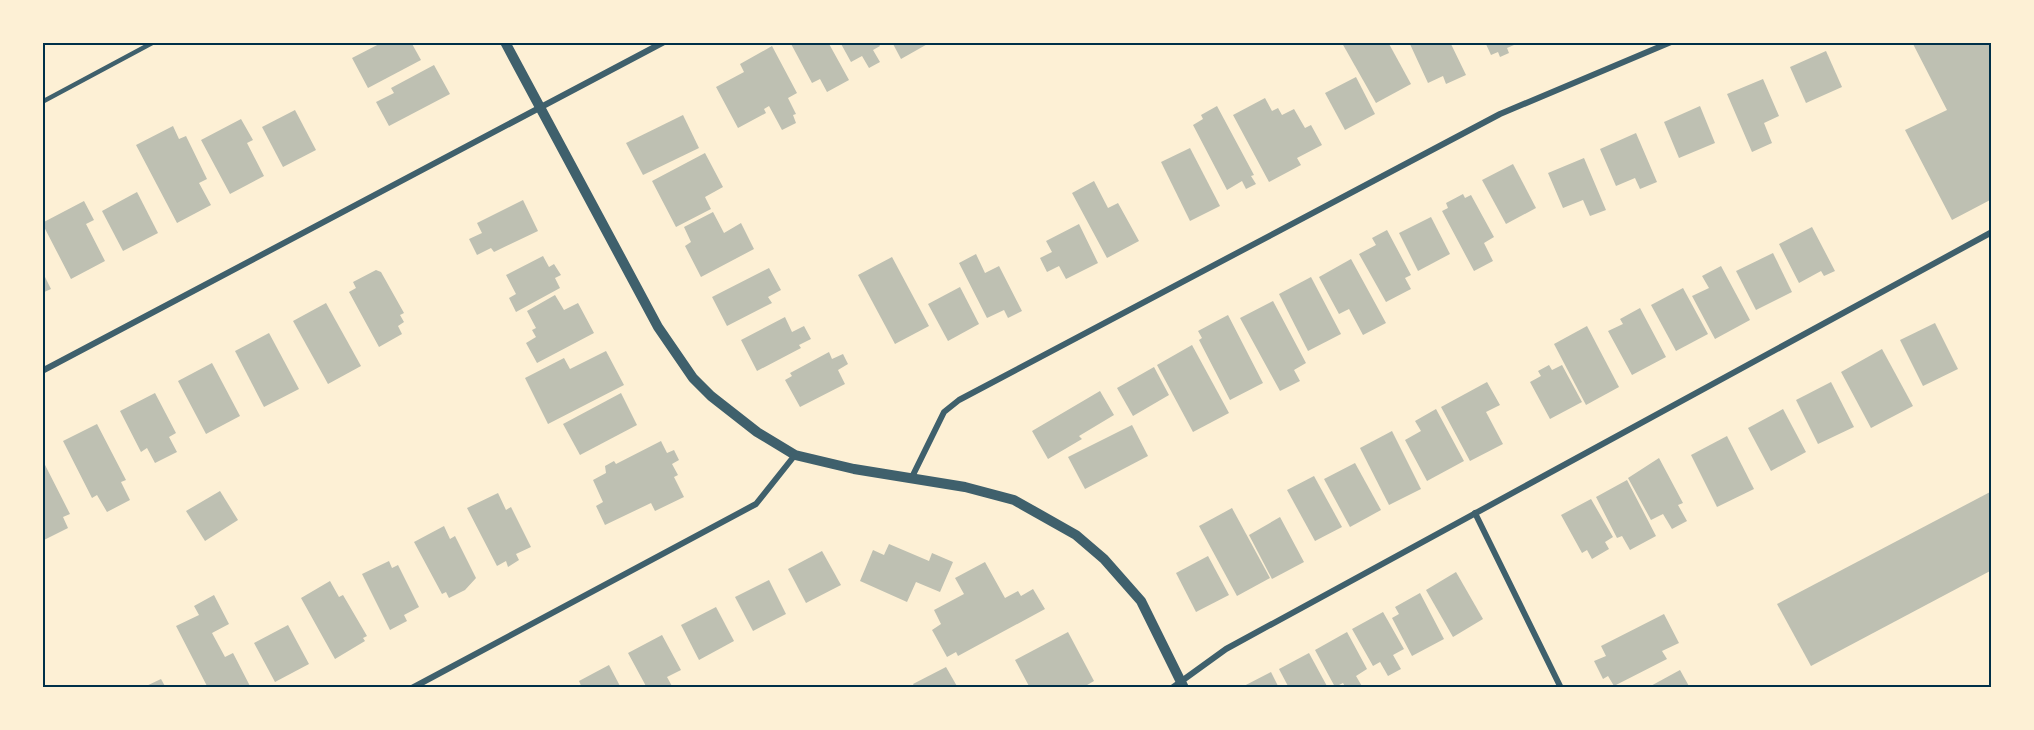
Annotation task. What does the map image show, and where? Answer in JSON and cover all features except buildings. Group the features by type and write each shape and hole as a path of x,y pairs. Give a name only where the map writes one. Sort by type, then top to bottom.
{"street":[{"path":"505,42 658,327 693,378 740,420 795,455 854,469 912,477 1014,500 1076,535 1104,559 1141,601 1179,686 1226,649 1992,232"},
{"path":"42,371 664,42"},
{"path":"912,477 944,412 959,399 1500,114 1671,42"},
{"path":"412,688 756,504 795,455"},
{"path":"1475,513 1561,688"}],"lane":[{"path":"42,102 154,42"}]}
